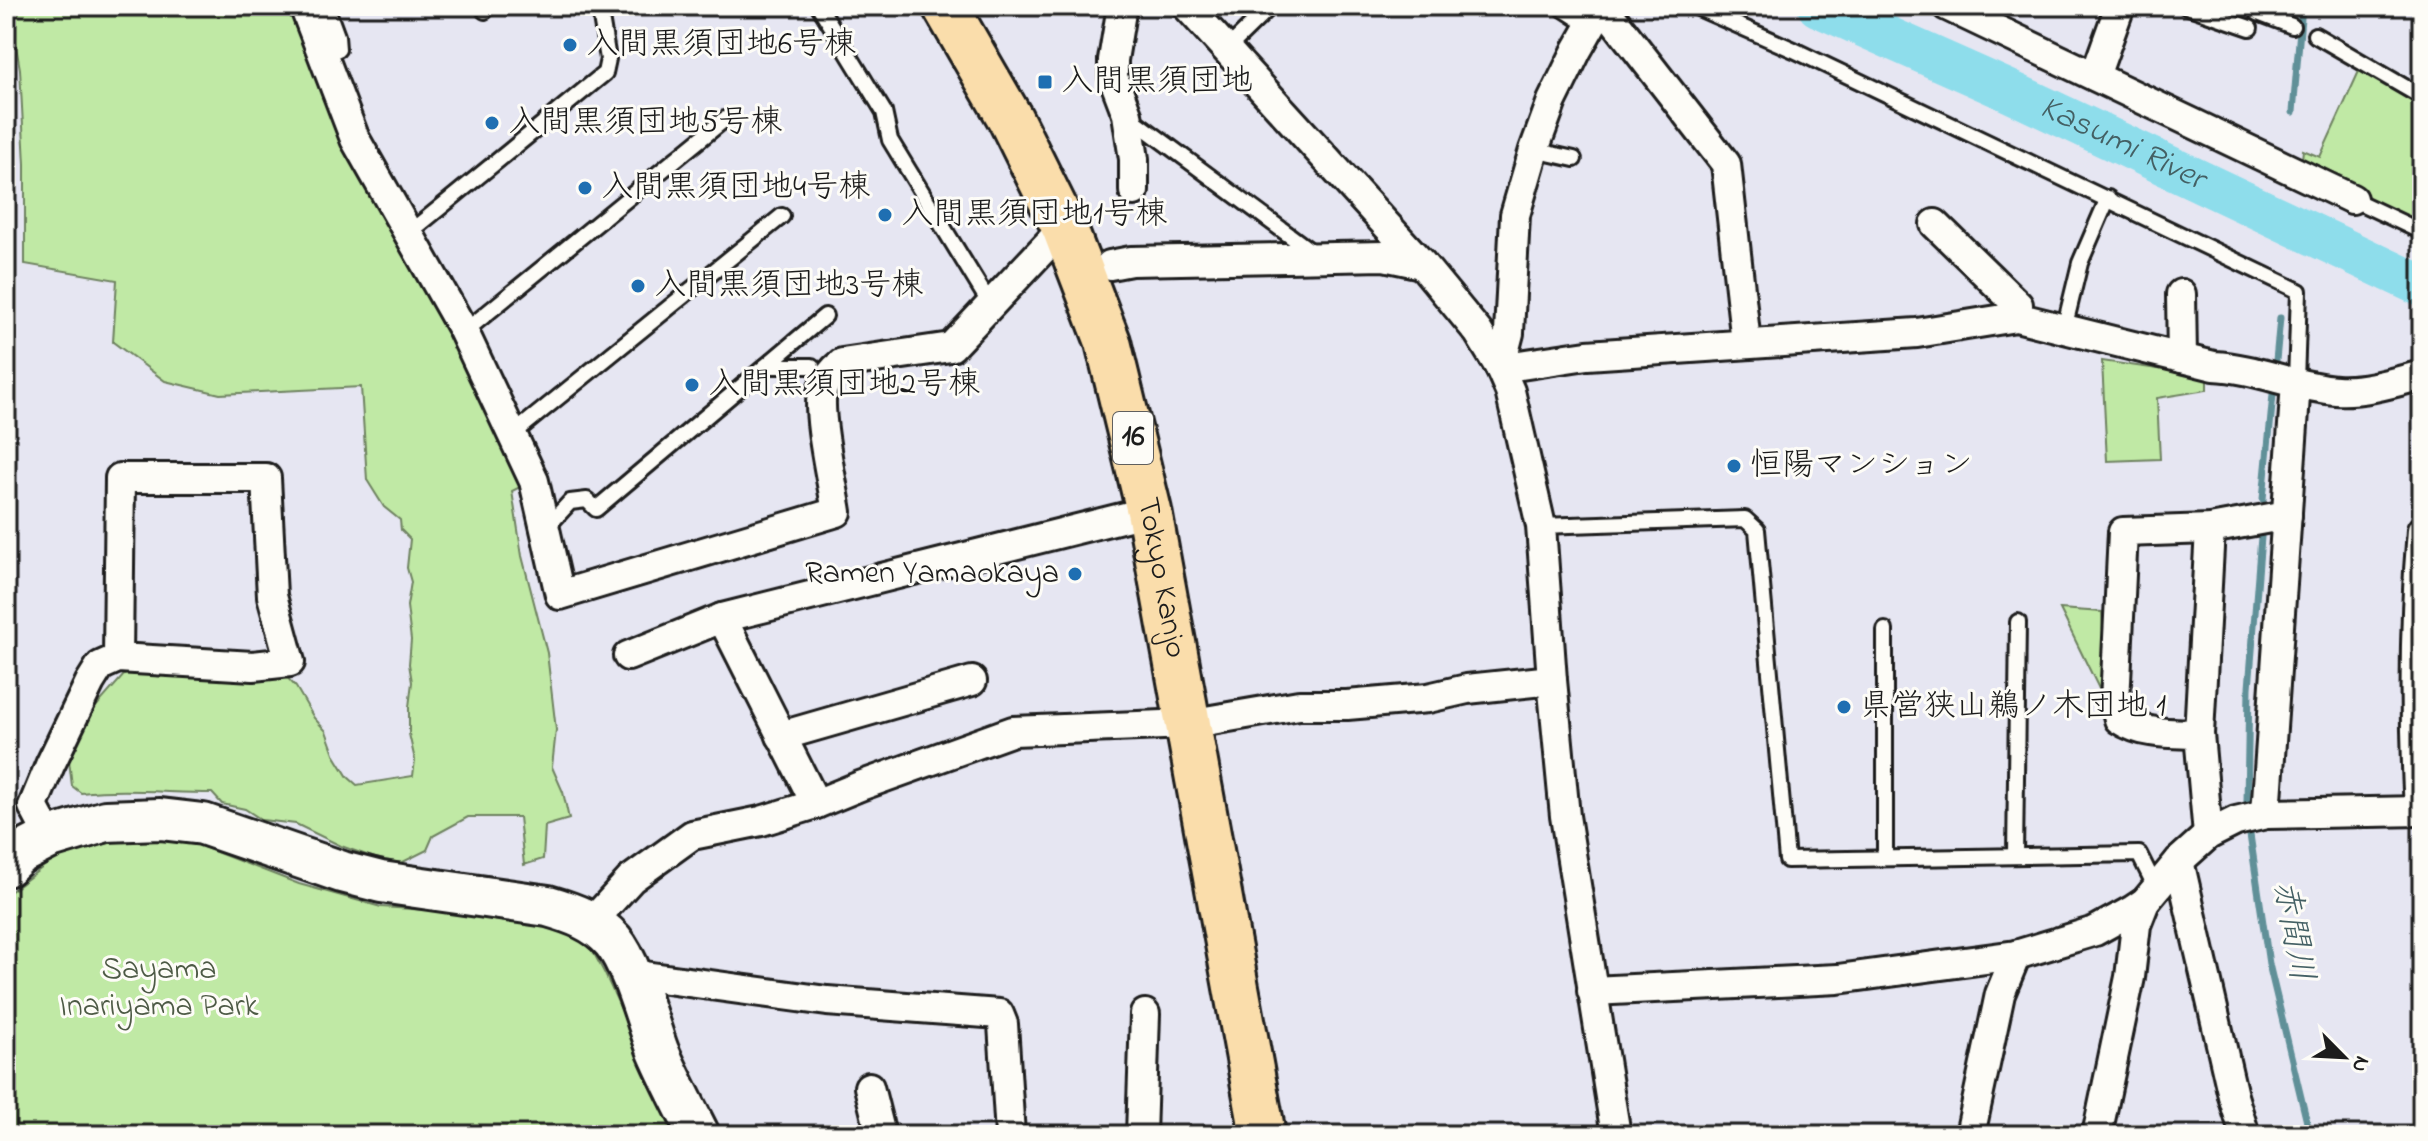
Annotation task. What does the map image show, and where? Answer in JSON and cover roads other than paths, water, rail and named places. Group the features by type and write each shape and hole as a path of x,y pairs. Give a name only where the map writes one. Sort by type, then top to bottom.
{"highway":[{"name":"Tokyo Kanjo","path":"945,6 1011,120 1064,227 1108,342 1201,722 1293,1135"},
{"name":"Tokyo Kanjo","path":"977,6 1039,111 1078,187 1110,265 1133,337 1165,460 1175,506 1201,722 1263,1135"}],"street":[{"path":"304,6 355,139 464,332 534,481 560,595 837,512 822,429 822,390 832,370 842,363 951,347 1064,227"},
{"path":"1122,6 1113,77 1127,114 1134,159 1134,191"},
{"path":"1187,6 1422,264 1478,332 1510,391 1541,526 1565,816 1616,1135"},
{"path":"1947,6 2352,199"},
{"path":"2095,76 2120,6"},
{"path":"1500,368 1509,333 1515,215 1534,150 1558,86 1598,13 1726,164 1746,343"},
{"path":"1935,224 2018,305 2016,317"},
{"path":"1110,265 1124,261 1384,256 1422,264"},
{"path":"2181,294 2182,358"},
{"path":"1500,368 1587,355 1917,333 2016,317 2214,366 2238,367 2337,390 2386,384 2422,375"},
{"path":"2266,814 2296,382"},
{"path":"50,838 33,806 100,666 118,658 253,666 290,662 272,596 266,478 120,478 118,658"},
{"path":"628,656 722,618 1149,511"},
{"path":"2199,734 2134,729 2119,719 2115,702 2123,532 2210,529 2287,515"},
{"path":"2208,835 2199,734 2210,529"},
{"path":"2097,1135 2130,977 2136,925 2150,895 2179,861 2208,835 2236,821 2266,814 2420,811 2416,763 2418,573 2422,530"},
{"path":"722,618 816,804"},
{"path":"591,923 631,879 692,835 761,821 816,804 1013,731 1201,722 1299,705 1347,705 1414,699 1467,689 1552,680"},
{"path":"781,736 972,681"},
{"path":"6,866 19,854 50,838 106,821 160,819 203,824 342,872 381,882 548,906 574,914 614,942 630,974 659,1053 699,1135"},
{"path":"2179,861 2233,1096 2245,1135"},
{"path":"1592,991 1838,979 2016,955 2095,931 2150,895"},
{"path":"1970,1135 2000,994 2016,955"},
{"path":"630,974 827,1001 999,1014 1005,1038 1010,1135"},
{"path":"1141,1135 1145,1014"},
{"path":"869,1087 881,1135"}],"lane":[{"path":"323,55 338,49 337,36 326,6"},
{"path":"409,233 605,73 608,59 599,6"},
{"path":"819,6 884,112 890,140 990,304"},
{"path":"1227,49 1271,6"},
{"path":"1559,6 1598,13"},
{"path":"1694,6 1808,56 2299,291 2296,382"},
{"path":"2186,6 2250,28"},
{"path":"2260,6 2258,13 2292,26"},
{"path":"2315,35 2422,97"},
{"path":"1127,114 1320,258"},
{"path":"464,332 725,119"},
{"path":"1534,150 1574,159"},
{"path":"2064,329 2080,263 2108,198"},
{"path":"2352,199 2422,232"},
{"path":"513,434 782,216"},
{"path":"545,528 570,502 587,500 596,509 825,316"},
{"path":"766,366 812,366"},
{"path":"1541,526 1745,519 1757,530 1787,860 2139,854 2150,895"},
{"path":"2015,856 2018,622"},
{"path":"1885,630 1885,858"}],"waterway":[{"name":"Kasumi River","path":"1818,6 2007,90 2422,286"},
{"name":"赤間川","path":"2293,112 2302,6"},
{"name":"赤間川","path":"2275,371 2280,318"},
{"name":"赤間川","path":"2263,499 2274,384"},
{"name":"赤間川","path":"2247,802 2249,688 2261,537"},
{"name":"赤間川","path":"2249,828 2269,964 2310,1135"}],"railway":[{"path":"6,141 11,201 6,281"}],"place":[{"name":"入間黒須団地6号棟","path":"570,45"},
{"name":"入間黒須団地","path":"1045,82"},
{"name":"入間黒須団地5号棟","path":"492,123"},
{"name":"入間黒須団地4号棟","path":"585,188"},
{"name":"入間黒須団地1号棟","path":"885,215"},
{"name":"入間黒須団地3号棟","path":"638,286"},
{"name":"入間黒須団地2号棟","path":"692,385"},
{"name":"恒陽マンション","path":"1734,466"},
{"name":"Ramen Yamaokaya","path":"1075,574"},
{"name":"県営狭山鵜ノ木団地 1","path":"1844,707"}],"park label":[{"name":"Sayama Inariyama Park","path":"159,988"}]}
